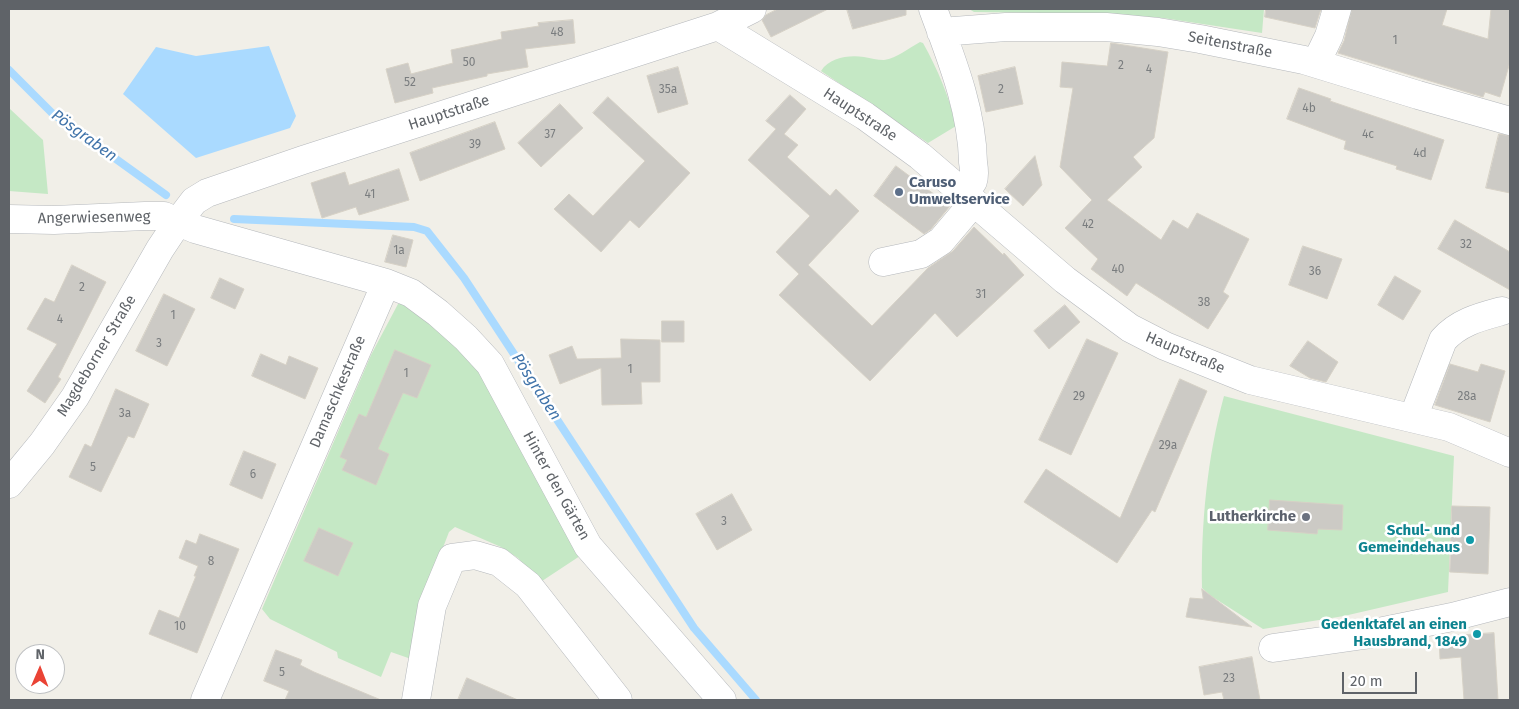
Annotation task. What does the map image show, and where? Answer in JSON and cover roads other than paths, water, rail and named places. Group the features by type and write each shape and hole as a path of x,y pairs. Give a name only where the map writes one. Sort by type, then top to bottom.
{"street":[{"path":"718,26 752,9"},
{"path":"1316,63 1329,36 1337,9"},
{"path":"883,262 920,254 940,241 968,198 974,175 970,123 937,20"},
{"name":"Seitenstraße","path":"937,20 1006,27 1106,27 1158,32 1200,39 1316,63 1510,121"},
{"name":"Hauptstraße","path":"178,222 194,201 207,193 313,156 718,26 866,116 920,156 1065,280 1130,328 1165,346 1250,380 1449,427 1510,453"},
{"name":"Angerwiesenweg","path":"9,219 54,220 164,216 178,222"},
{"path":"178,222 195,229 386,283"},
{"name":"Magdeborner Straße","path":"9,484 42,444 75,398 160,249 178,222"},
{"name":"Damaschkestraße","path":"205,700 386,283"},
{"name":"Hinter den Gärten","path":"386,283 411,293 438,313 466,338 490,364 588,546 722,700"},
{"path":"1413,418 1443,340 1451,331 1472,320 1502,311"},
{"path":"416,700 432,606 452,558 475,555 499,562 528,585 618,700"},
{"path":"1272,648 1364,635 1452,617 1510,602"}],"water":[{"path":"269,46 296,116 290,128 196,158 123,94 156,47 196,56"}],"waterway":[{"name":"Pösgraben","path":"9,70 52,113 166,195"},
{"name":"Pösgraben","path":"234,219 414,227 427,231 464,278 694,628 756,700"}],"place":[{"name":"Caruso Umweltservice","path":"899,192"},
{"name":"Lutherkirche","path":"1306,517"},
{"name":"Schul- und Gemeindehaus","path":"1470,540"},
{"name":"Gedenktafel an einen Hausbrand, 1849","path":"1477,634"}]}
